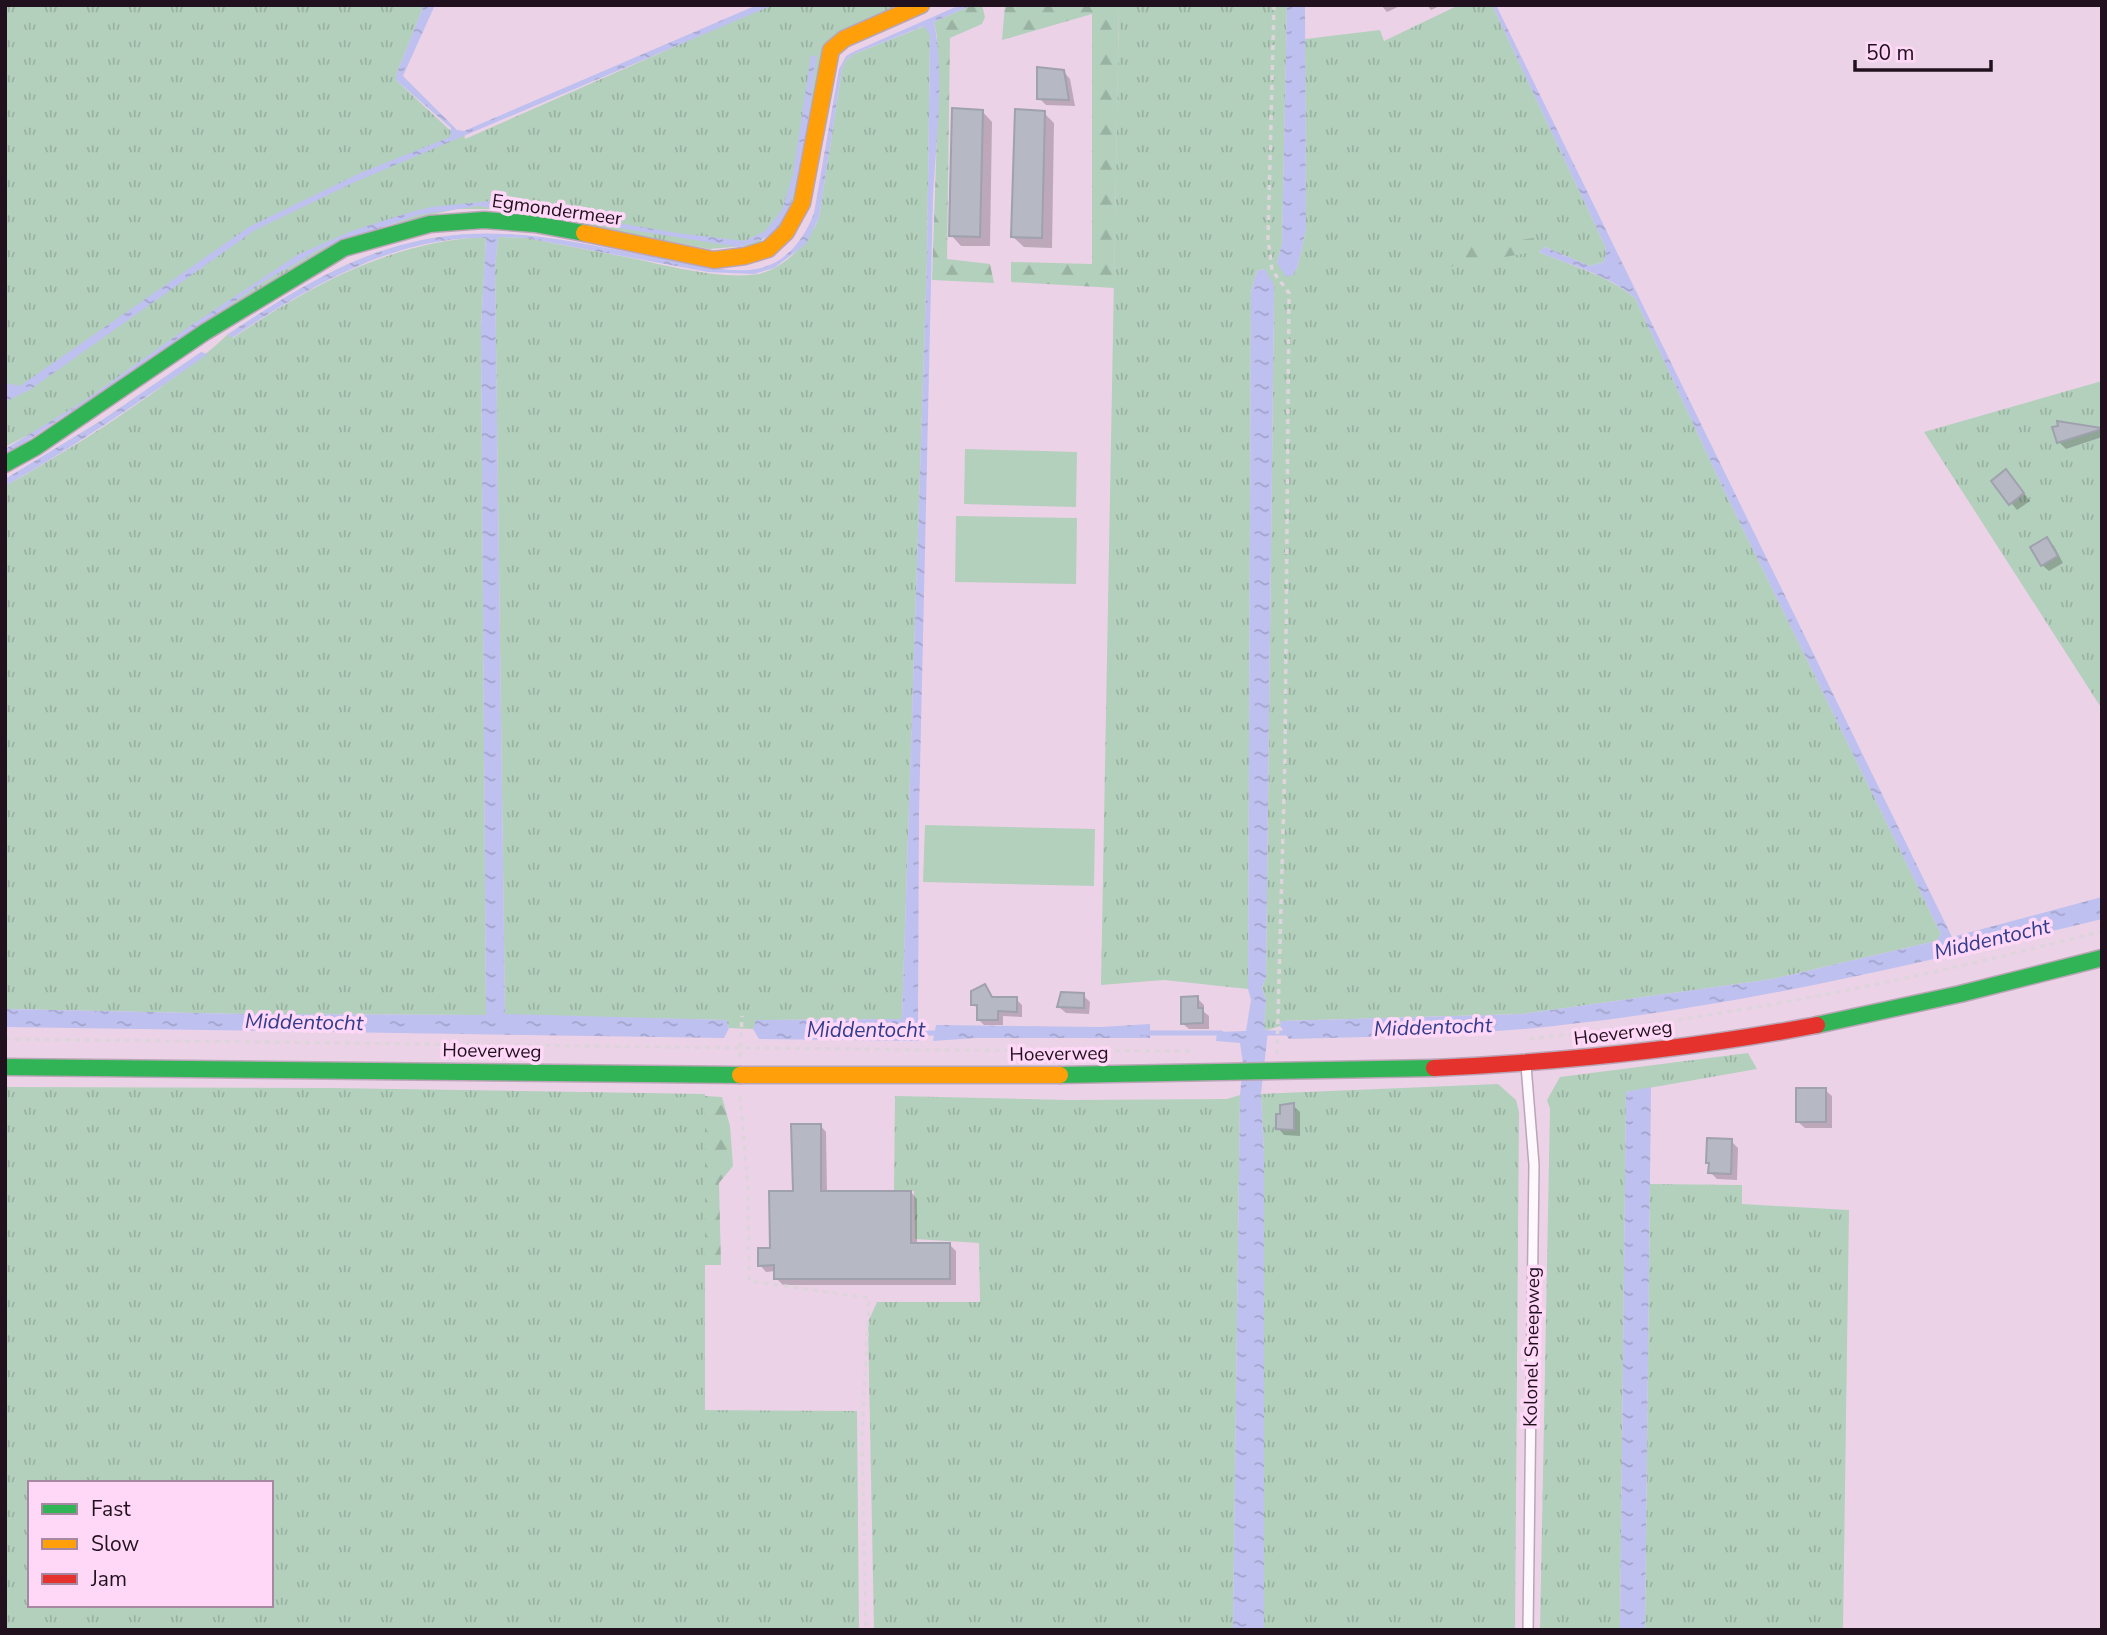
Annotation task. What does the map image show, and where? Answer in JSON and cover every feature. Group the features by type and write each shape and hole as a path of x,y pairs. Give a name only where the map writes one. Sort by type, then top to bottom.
{"main road":[{"name":"Egmondermeer","path":"5,464 36,447 205,332 344,248 430,224 484,220 535,224 714,260 745,257 768,248 786,232 802,203 831,50 844,39 921,5"},
{"name":"Hoeverweg","path":"5,1067 939,1076 1269,1073 1526,1065 1720,1042 1801,1028 1928,1001 2102,958"}],"lane":[{"name":"Kolonel Sneepweg","path":"1526,1065 1534,1165 1528,1630"}],"path":[{"path":"1275,5 1268,239 1272,270 1289,293 1286,674 1277,1051"},
{"path":"1524,1040 1679,1021 1837,994 2102,931"},
{"path":"742,1016 739,1074 748,1185 749,1281 869,1298 862,1435 866,1630"},
{"path":"5,1039 1198,1051"}],"green space":[{"path":"5,5 424,5 396,80 452,132 464,131 465,139 769,5 900,5 841,33 798,203 757,245 709,249 502,209 456,209 372,229 55,421 5,447"},
{"path":"972,5 982,5 985,17 982,24 950,38 947,259 990,264 994,283 932,280 938,103 937,36 934,22"},
{"path":"1005,5 1119,5 1114,288 1011,282 1011,262 1092,264 1092,14 1002,40"},
{"path":"1119,5 1287,5 1282,244 1277,263 1293,275 1306,229 1305,39 1380,30 1384,41 1459,5 1492,5 1605,246 1606,254 1604,262 1590,266 1545,247 1539,252 1601,277 1635,298 1722,486 1941,934 1936,941 1773,979 1522,1014 1281,1021 1280,1026 1268,1030 1264,1028 1266,1000 1262,988 1266,977 1274,292 1264,269 1257,271 1251,292 1248,989 1164,980 1101,985"},
{"path":"925,26 930,35 927,259 902,1019 757,1020 753,1029 729,1028 726,1020 505,1015 495,268 498,237 526,238 681,269 720,274 754,274 768,271 784,262 798,249 819,218 842,69 846,60 854,54"},
{"path":"486,237 481,328 486,1015 5,1009 5,486 129,409 200,359 228,334 233,338 321,284 352,269 417,247"},
{"path":"1534,238 1533,252 1448,267 1465,246"},
{"path":"2102,381 2102,709 1924,432"},
{"path":"965,449 1077,452 1076,507 964,504"},
{"path":"956,516 1077,518 1076,584 955,582"},
{"path":"925,825 1095,829 1094,886 923,882"},
{"path":"1748,1053 1757,1069 1626,1092 1620,1630 1540,1630 1550,1109 1547,1100 1560,1077"},
{"path":"1498,1084 1516,1100 1519,1112 1515,1630 1264,1630 1264,1155 1261,1094"},
{"path":"5,1087 333,1088 705,1094 705,1410 857,1411 859,1630 5,1630"},
{"path":"1240,1095 1233,1630 874,1630 868,1322 877,1302 980,1302 979,1243 915,1239 914,1191 894,1190 895,1096 1069,1100 1227,1099"},
{"path":"705,1096 722,1097 730,1126 733,1166 719,1183 721,1265 705,1265"},
{"path":"1650,1184 1742,1185 1742,1204 1849,1210 1843,1630 1645,1630"}],"water":[{"path":"424,5 435,5 403,76 457,130 464,131 757,5 773,5 355,182 255,230 31,389 5,402 5,383 20,386 249,227 358,174 450,137 451,128 396,80"},
{"path":"960,5 972,5 934,22 939,86 933,196 919,814 918,1023 921,1033 918,1041 759,1039 753,1029 756,1020 902,1019 927,259 930,35 924,26 854,54 846,60 842,69 819,218 806,244 774,268 754,274 708,272 526,238 498,237 495,268 505,1014 726,1020 729,1028 724,1038 5,1027 5,1009 486,1015 481,328 486,238 452,239 385,255 320,284 232,338 228,334 303,287 354,261 409,243 439,237 467,234 524,235 726,270 750,270 771,265 794,247 806,231 814,213 839,69 846,56"},
{"path":"1287,5 1305,5 1306,229 1298,265 1293,275 1286,277 1277,263 1282,244"},
{"path":"1492,5 1496,5 1952,937 2102,897 2102,919 1814,985 1596,1021 1464,1033 1289,1039 1280,1026 1281,1021 1523,1014 1773,979 1936,941 1941,934 1722,486 1635,298 1601,277 1539,252 1545,247 1590,266 1604,262 1606,254 1605,246"},
{"path":"811,55 817,57 799,171 786,213 778,228 765,238 739,247 479,206 418,215 322,248 265,281 5,456 5,449 84,401 299,254 352,231 404,214 431,207 490,201 677,233 745,241 765,231 782,210 793,174"},
{"path":"1265,269 1274,285 1274,292 1266,977 1262,988 1266,1000 1264,1028 1268,1031 1261,1094 1264,1155 1264,1630 1233,1630 1240,1095 1243,1064 1240,1043 1216,1041 1217,1032 1246,1031 1251,1000 1248,989 1251,292 1257,271"},
{"path":"201,352 208,354 83,439 5,486 5,479 102,420"},
{"path":"1150,1024 1150,1038 976,1038 933,1041 936,1025 1101,1027"},
{"path":"1651,1087 1645,1630 1620,1630 1626,1092"}],"building":[{"path":"1037,67 1064,70 1069,100 1037,99"},
{"path":"952,108 983,110 980,237 949,236"},
{"path":"1015,109 1045,111 1042,238 1011,237"},
{"path":"2057,421 2102,429 2057,443 2052,427 2058,426"},
{"path":"2006,469 2024,493 2009,505 1991,481"},
{"path":"2047,537 2058,556 2041,566 2030,547"},
{"path":"985,984 992,997 1017,997 1017,1012 998,1011 998,1020 977,1020 977,1005 971,1005 971,991"},
{"path":"1061,992 1084,993 1084,1008 1057,1007"},
{"path":"1198,996 1198,1008 1203,1008 1203,1023 1181,1024 1181,997"},
{"path":"1796,1088 1826,1088 1826,1122 1796,1122"},
{"path":"1294,1103 1294,1130 1276,1129 1276,1114 1280,1114 1280,1105"},
{"path":"791,1124 821,1124 821,1191 911,1191 911,1243 950,1243 950,1279 774,1279 774,1265 758,1266 758,1248 770,1248 769,1191 793,1191"},
{"path":"1707,1138 1732,1139 1731,1174 1708,1173"}],"waterway":[{"name":"Middentocht","path":"915,1033 941,1033"},
{"name":"Middentocht","path":"1143,1033 1221,1033"},
{"name":"Middentocht","path":"1262,1033 1291,1033"}],"traffic: fast":[{"path":"5,464 36,447 205,332 344,248 430,224 484,220 535,224 584,233"},
{"path":"1817,1025 1960,994 2102,958"},
{"path":"5,1067 740,1075"},
{"path":"1060,1075 1434,1068"}],"traffic: slow":[{"path":"584,233 714,260 745,256 768,249 786,232 802,203 831,50 844,39 921,5"},
{"path":"740,1075 1060,1075"}],"traffic: jam":[{"path":"1434,1068 1627,1053 1817,1025"}]}
